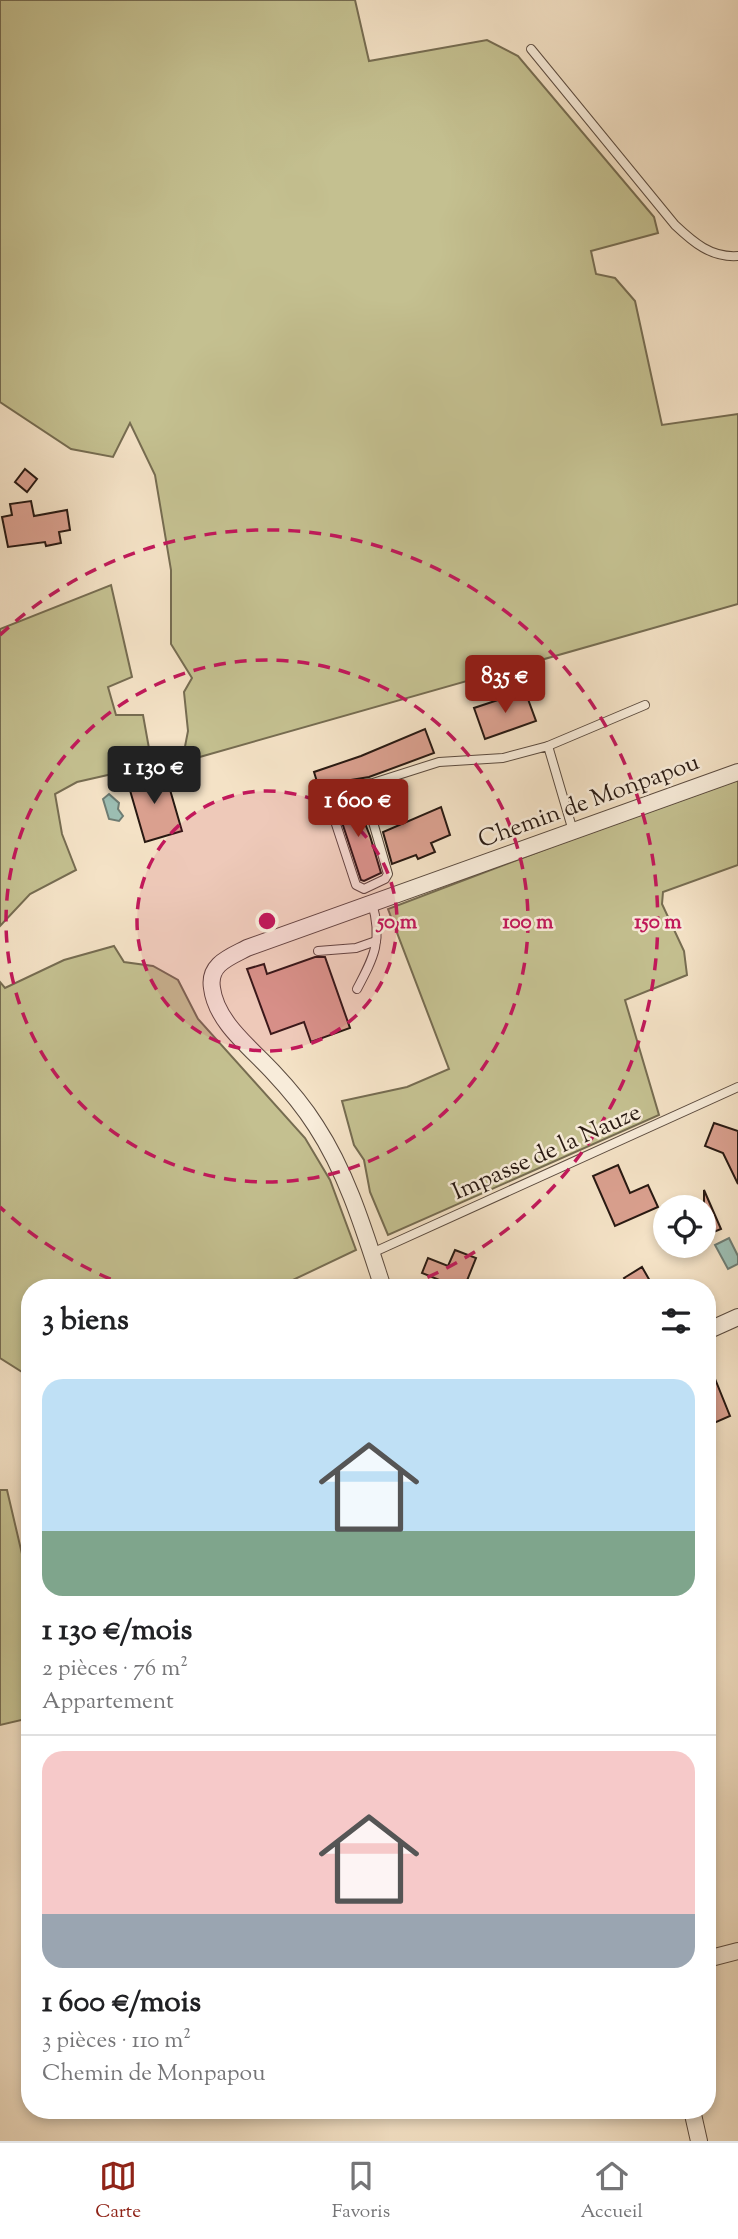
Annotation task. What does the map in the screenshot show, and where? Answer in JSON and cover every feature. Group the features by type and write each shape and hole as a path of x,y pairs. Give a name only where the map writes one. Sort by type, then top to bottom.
{"street":[{"name":"Chemin de Monpapou","path":"380,1279 347,1186 317,1127 290,1091 227,1021 212,989 211,976 215,968 247,948 738,772"},
{"path":"716,1327 738,1317"},
{"path":"716,1957 738,1951"},
{"path":"694,2119 699,2141"}],"lane":[{"path":"531,49 675,225 695,244 716,254 738,256"},
{"path":"373,783 364,791 387,874 385,879 364,889 356,885 328,803 332,794 349,785 373,783 439,762 503,758 548,746 645,705"},
{"path":"548,746 573,831"},
{"path":"357,989 373,958 376,941 378,924 372,903"},
{"path":"318,951 356,948 376,941"},
{"name":"Impasse de la Nauze","path":"372,1253 738,1087"}],"shaded area":[{"path":"0,0 355,0 369,61 487,40 518,56 654,217 658,233 591,251 596,274 615,278 635,301 662,425 738,414 738,604 182,762 188,731 184,692 192,678 171,644 171,570 155,475 130,423 113,457 71,449 0,402"},
{"path":"111,585 132,677 108,687 116,715 143,715 152,765 77,782 55,794 62,834 76,870 30,894 0,926 0,629"},
{"path":"738,780 738,865 663,892 662,904 684,951 687,975 625,1000 659,1115 388,1235 370,1192 364,1160 354,1145 342,1101 407,1087 449,1069 388,909"},
{"path":"114,946 124,962 153,966 178,980 198,1019 305,1138 330,1180 356,1250 295,1279 21,1279 21,1371 0,1358 0,982 5,988 64,960"},
{"path":"0,1490 7,1490 21,1550 21,1720 0,1725"}],"water":[{"path":"109,794 119,803 118,809 123,816 119,821 109,819 103,799"},
{"path":"729,1238 738,1256 738,1264 728,1269 716,1244"}],"building":[{"path":"25,469 37,479 27,492 15,482"},
{"path":"31,501 34,516 67,510 70,530 59,532 61,543 46,546 45,542 8,547 2,517 12,515 10,504"},
{"path":"525,691 536,721 485,739 474,708"},
{"path":"425,729 434,753 369,777 345,781 329,791 326,782 318,785 314,772"},
{"path":"164,769 182,831 145,842 127,780"},
{"path":"350,793 361,822 364,821 370,836 381,873 364,881 361,880 336,804"},
{"path":"441,807 450,835 431,843 435,852 418,859 416,855 392,864 383,832"},
{"path":"315,957 325,957 350,1028 311,1042 304,1022 271,1034 247,969 264,964 267,974"},
{"path":"714,1123 738,1131 738,1184 723,1153 705,1146"},
{"path":"618,1165 630,1193 648,1185 653,1196 653,1209 615,1226 593,1176"},
{"path":"716,1218 721,1229 716,1231"},
{"path":"455,1250 476,1258 468,1279 437,1279 422,1273 428,1258 448,1266"},
{"path":"642,1267 649,1279 625,1279"},
{"path":"716,1381 730,1416 716,1422"}]}
